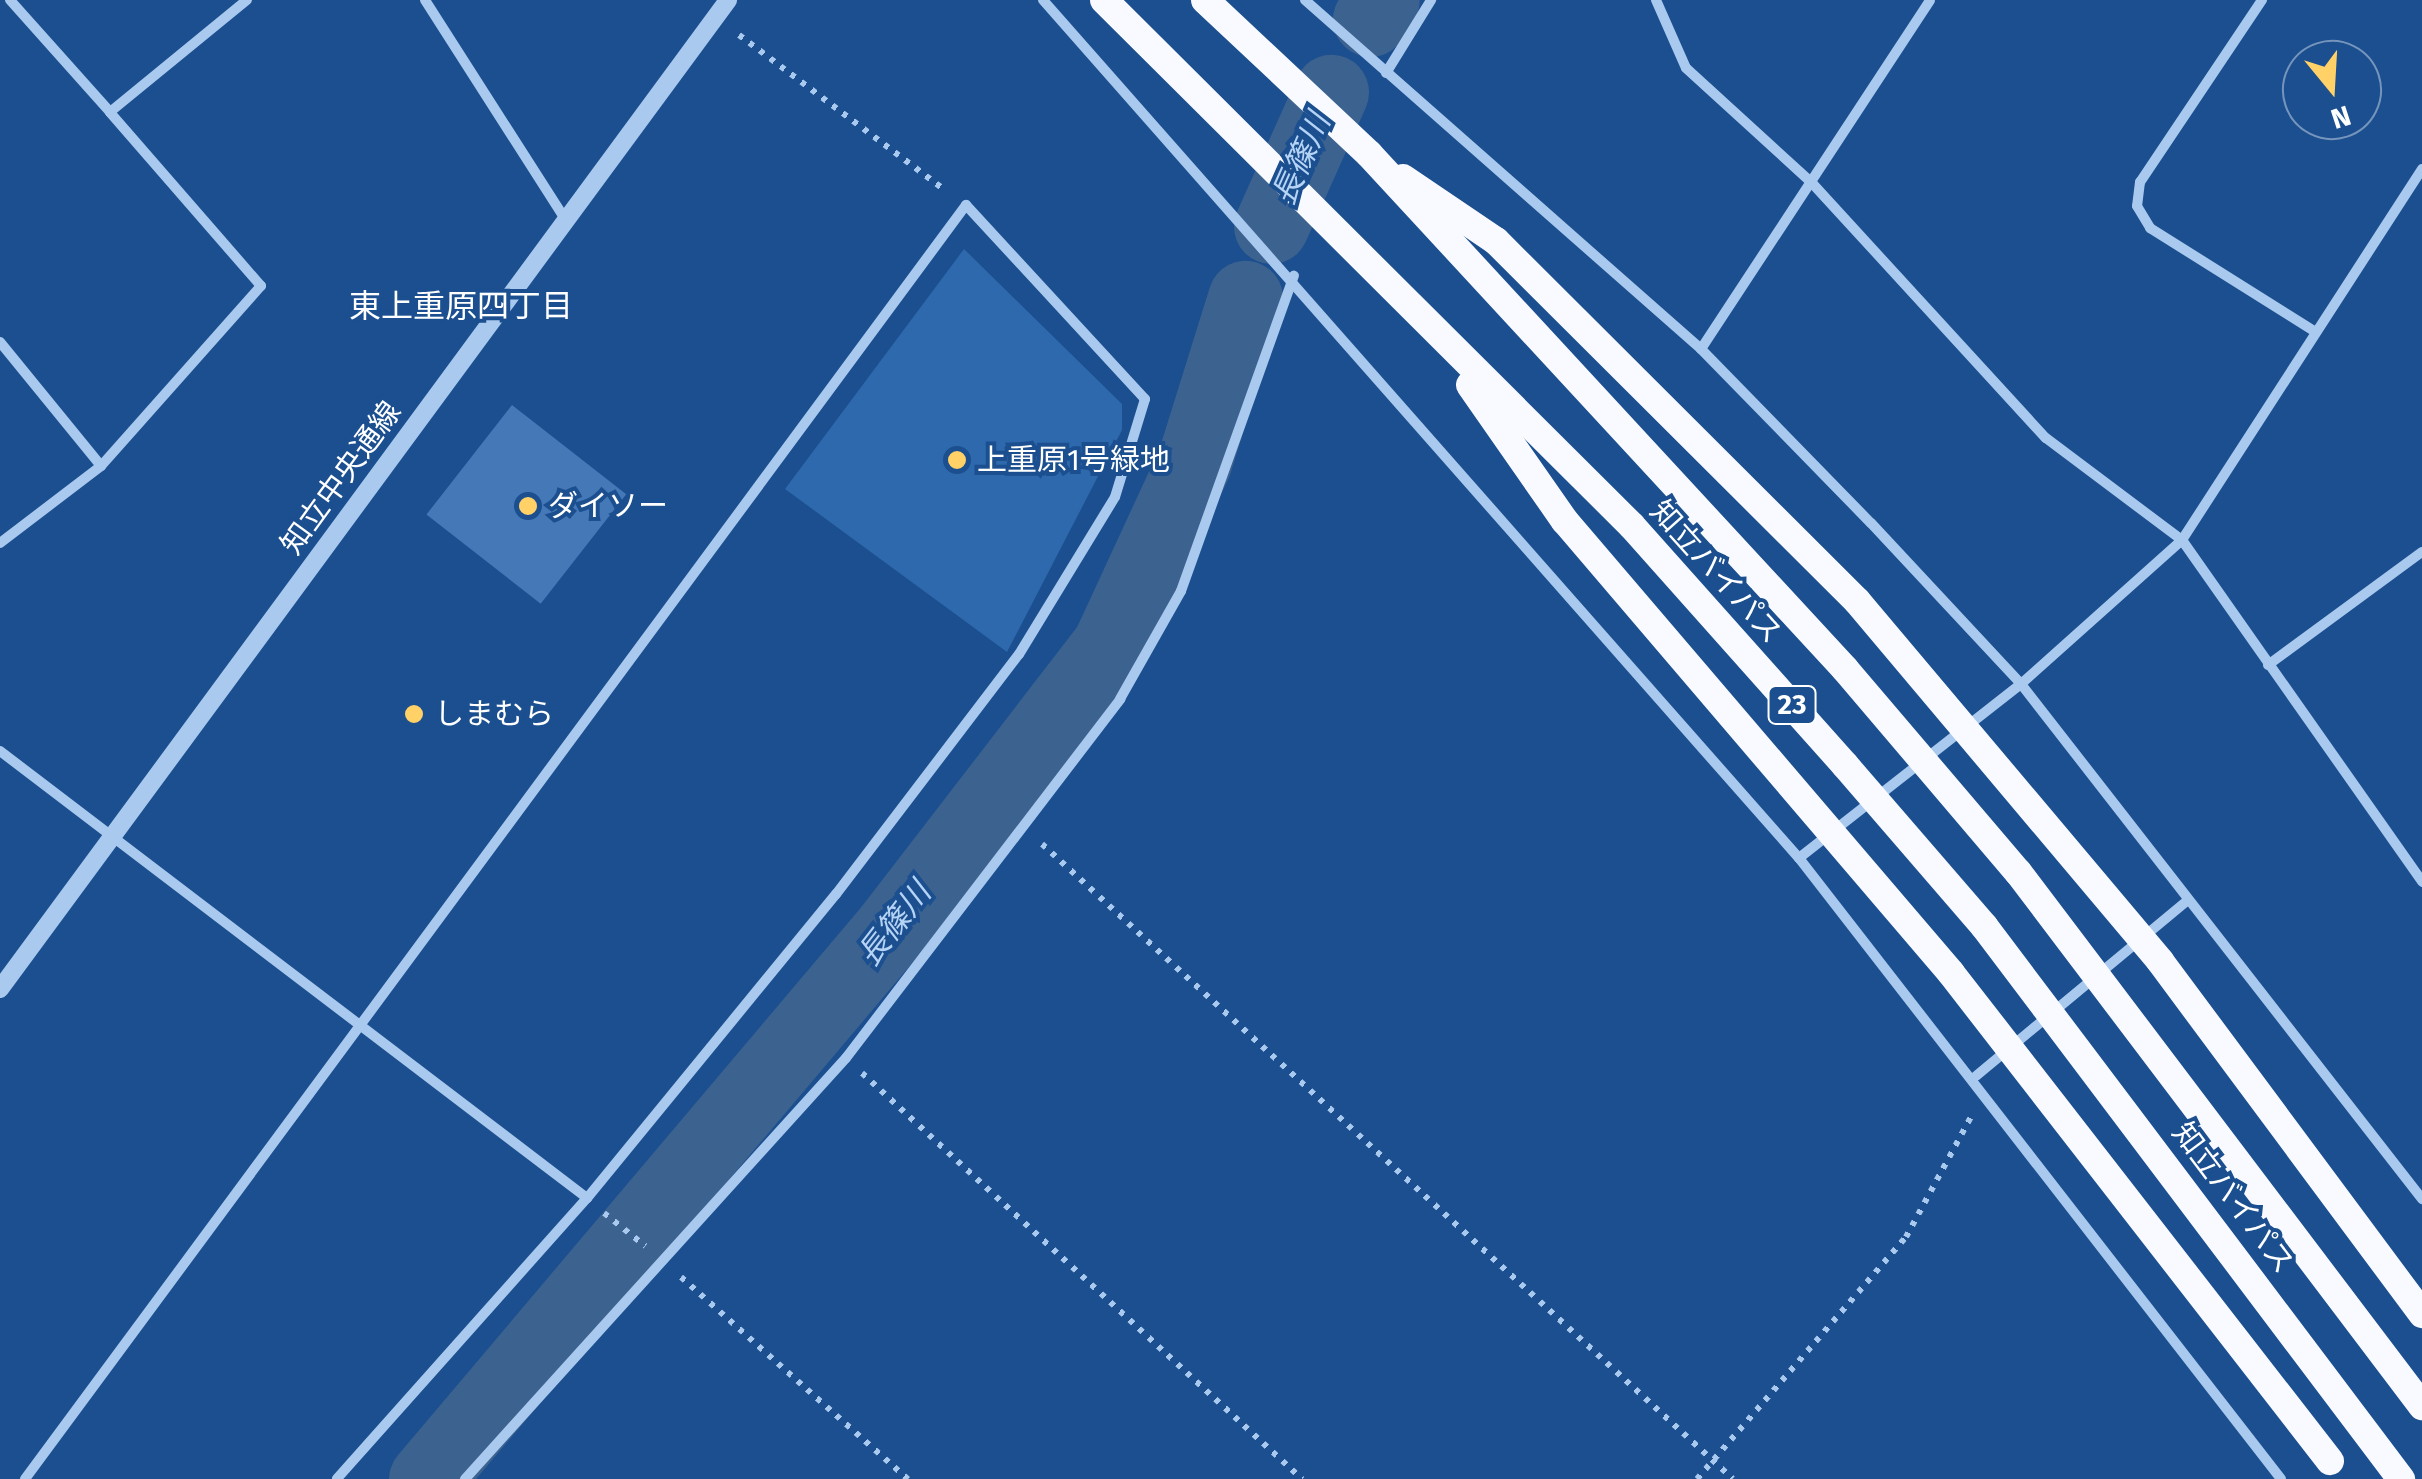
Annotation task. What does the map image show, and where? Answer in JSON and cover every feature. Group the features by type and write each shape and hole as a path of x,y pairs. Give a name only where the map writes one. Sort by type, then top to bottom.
{"highway":[{"name":"知立バイパス","path":"1104,0 1435,334 1632,526 1984,926 2400,1479"},
{"name":"知立バイパス","path":"1205,0 1369,154 1659,460 1993,843 2422,1406"},
{"path":"1369,154 1496,241 1857,601 2160,961 2422,1314"},
{"path":"1435,334 1565,520 1951,972 2330,1461"}],"street":[{"path":"0,544 101,466 261,286 10,0"},
{"path":"110,112 247,0"},
{"path":"425,0 565,219"},
{"name":"知立中央通線","path":"0,990 728,0"},
{"path":"1042,0 1294,276 1799,858 1976,1076 2282,1479"},
{"path":"1305,0 1701,349 2020,684 2422,1199"},
{"path":"1386,73 1431,0"},
{"path":"1656,0 1686,68 1812,183 2046,438 2182,540 2422,882"},
{"path":"1701,349 1930,0"},
{"path":"2262,0 2140,182 2137,206 2150,228 2316,332"},
{"path":"1799,858 2020,684 2182,540 2422,168"},
{"path":"25,1479 966,205 1144,400 1115,497 1020,654 586,1198 337,1479"},
{"path":"466,1479 846,1058 1120,699 1180,591 1294,276"},
{"path":"0,342 101,466"},
{"path":"2268,665 2422,552"},
{"path":"0,751 110,841 361,1024 586,1198"},
{"path":"1976,1076 2187,901"}],"path":[{"path":"715,18 966,205"},
{"path":"1022,826 1733,1479"},
{"path":"846,1058 1302,1479"},
{"path":"1697,1479 1906,1237 1974,1110 1976,1076"},
{"path":"613,1220 648,1249"},
{"path":"664,1261 908,1479"}],"shaded area":[{"name":"上重原1号緑地","path":"964,249 1122,404 1122,430 1007,652 785,489"}],"building":[{"name":"ダイソー","path":"512,405 626,494 541,604 426,515"}],"waterway":[{"name":"長篠川","path":"1370,19 1382,0"},
{"name":"長篠川","path":"1271,226 1331,92"},
{"name":"長篠川","path":"426,1479 891,929 1109,646 1194,462 1245,298"}],"place":[{"name":"上重原1号緑地","path":"957,460"},
{"name":"ダイソー","path":"528,506"},
{"name":"しまむら","path":"414,714"}],"district":[{"name":"東上重原四丁目","path":"461,306"}]}
